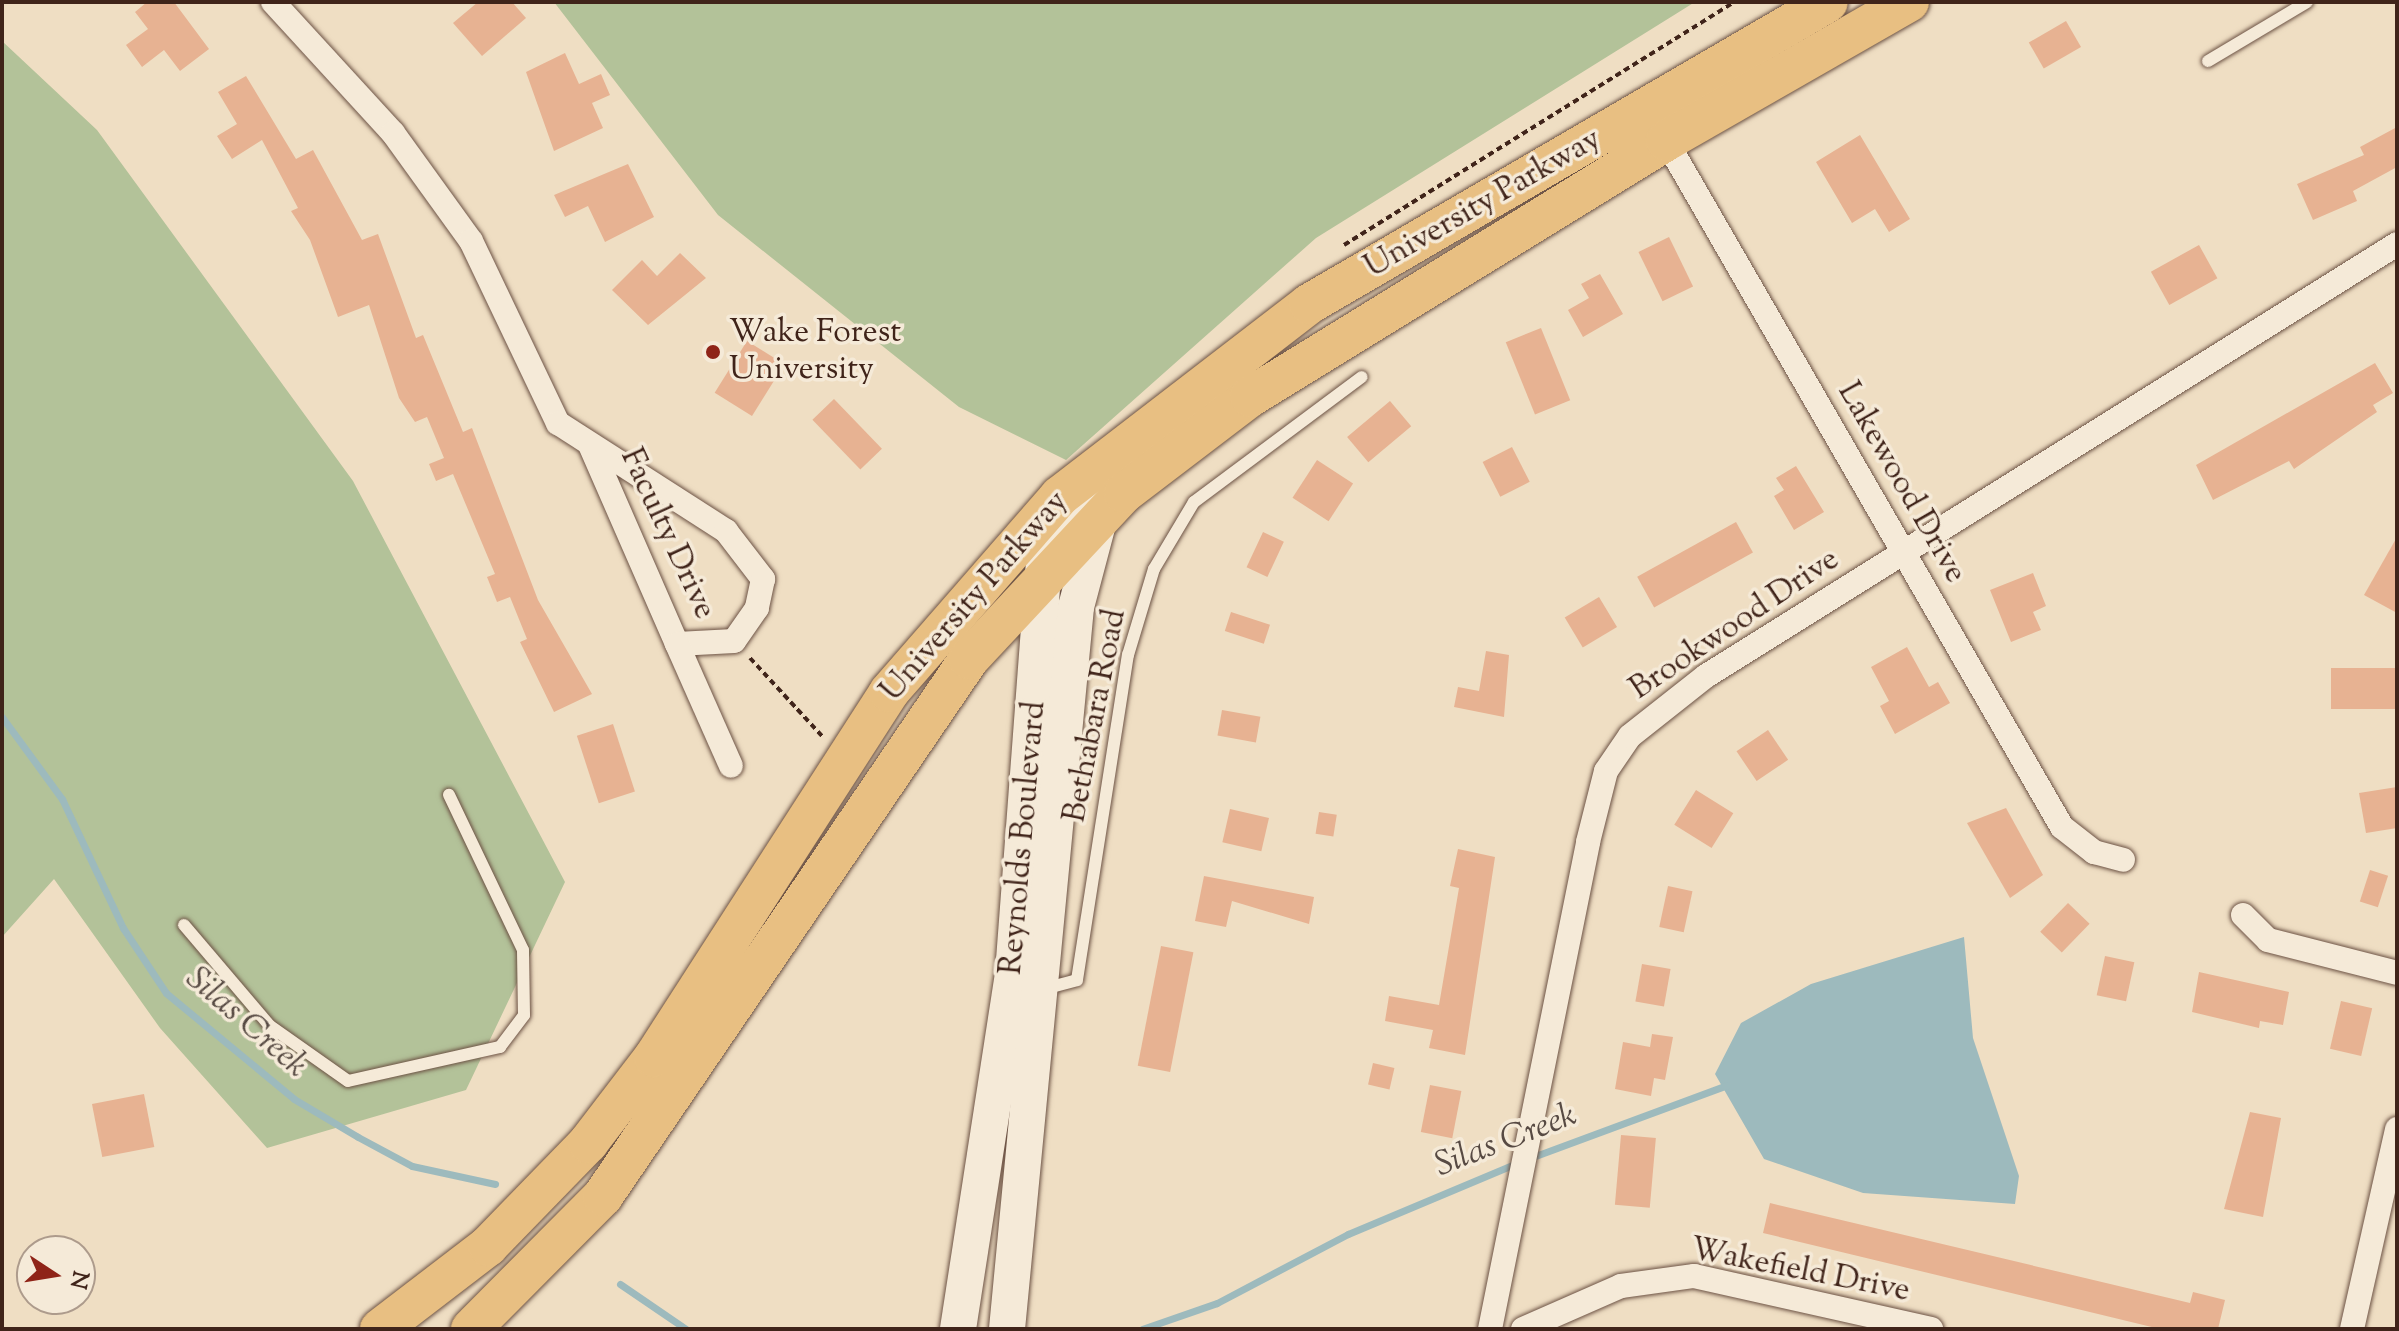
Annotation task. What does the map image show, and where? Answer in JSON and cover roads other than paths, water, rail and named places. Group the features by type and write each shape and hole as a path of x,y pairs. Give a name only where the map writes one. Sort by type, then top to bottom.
{"main road":[{"name":"University Parkway","path":"471,1329 603,1196 896,758 969,659 1099,520 1250,397 1657,125 1828,2"},
{"name":"University Parkway","path":"380,1329 488,1246 570,1165 654,1057 848,749 943,624 1060,496 1181,396 1309,304 1657,125 1909,2"},
{"name":"Reynolds Boulevard","path":"958,1329 1013,974 1045,576 1055,531 1154,438 1181,396"},
{"name":"Reynolds Boulevard","path":"1007,1329 1044,989 1076,607 1099,520"}],"street":[{"name":"Faculty Drive","path":"273,2 393,133 471,241 558,423 726,531 763,579 757,608 734,641 677,644 590,445"},
{"name":"Lakewood Drive","path":"1657,125 2062,827 2094,852 2123,860"},
{"name":"Brookwood Drive","path":"1490,1329 1606,771 1655,713 1904,552 2397,244"},
{"path":"677,644 731,766"},
{"path":"2243,915 2268,940 2397,973"},
{"path":"2352,1329 2395,1158 2397,1129"},
{"name":"Wakefield Drive","path":"1523,1329 1621,1286 1694,1276 1931,1329"}],"lane":[{"path":"2208,61 2307,2"},
{"name":"Bethabara Road","path":"1044,989 1077,980 1128,655 1154,569 1194,502 1362,377"},
{"path":"184,925 270,1026 348,1081 500,1047 524,1015 523,950 449,795"}],"water":[{"path":"1964,937 1973,1038 2019,1176 2015,1204 1863,1193 1764,1159 1715,1074 1741,1023 1811,984"}],"waterway":[{"name":"Silas Creek","path":"2,717 62,799 123,928 166,993 294,1099 358,1137 412,1166 495,1184"},
{"name":"Silas Creek","path":"1530,1158 1727,1085"},
{"name":"Silas Creek","path":"1142,1329 1217,1303 1348,1234 1519,1162"},
{"name":"Silas Creek","path":"620,1284 686,1329"}],"place":[{"name":"Wake Forest University","path":"713,352"}]}
